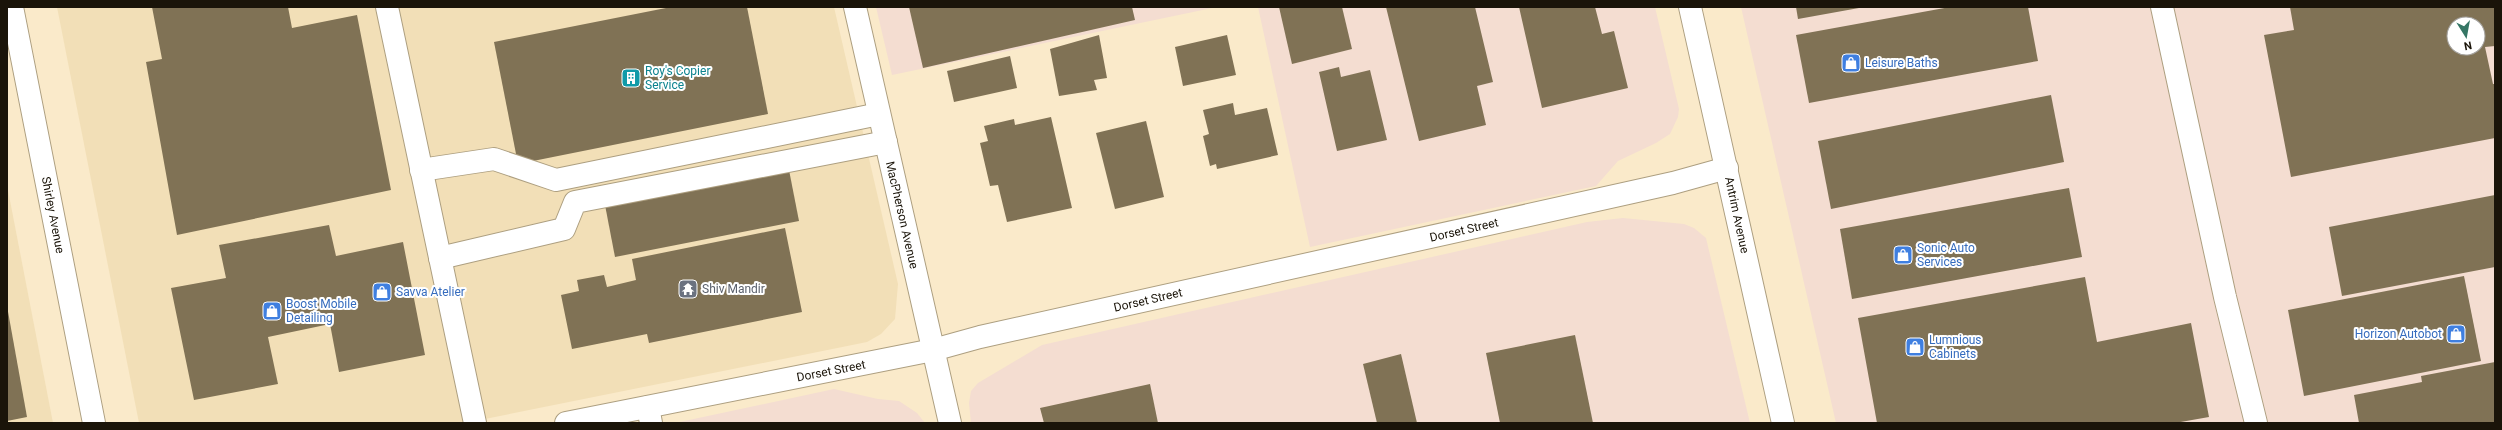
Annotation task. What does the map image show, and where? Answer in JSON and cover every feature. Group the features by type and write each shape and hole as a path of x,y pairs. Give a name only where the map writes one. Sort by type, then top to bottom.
{"street":[{"name":"Shirley Avenue","path":"12,7 94,423"},
{"path":"387,7 475,423"},
{"name":"MacPherson Avenue","path":"854,7 950,423"},
{"name":"Antrim Avenue","path":"1690,7 1783,423"},
{"path":"2162,7 2225,296 2256,423"},
{"path":"421,170 494,159 556,180 879,114"},
{"path":"440,258 564,229 575,202 886,142"},
{"name":"Dorset Street","path":"566,423 650,415 933,350 980,337 1673,183 1727,168"}],"shaded area":[{"path":"57,7 834,7 898,284 895,319 881,334 867,342 465,423 139,423"},
{"path":"876,7 1217,7 892,75"},
{"path":"1258,7 1655,7 1679,109 1678,117 1670,134 1656,143 1618,161 1596,186 1310,247"},
{"path":"1741,7 2495,7 2495,423 1836,423"},
{"path":"7,185 53,423 7,423"},
{"path":"1623,218 1684,224 1694,228 1706,238 1750,423 971,423 969,403 971,391 978,383 1042,345 1587,222"},
{"path":"834,389 878,399 899,401 917,413 925,423 675,423"}],"building":[{"path":"152,7 288,7 292,28 357,15 391,190 177,235 146,62 162,59"},
{"name":"Roy's Copier Service","path":"671,7 747,7 768,114 518,164 494,42"},
{"path":"909,7 1132,7 1135,20 923,68"},
{"path":"1279,7 1342,7 1352,49 1292,64"},
{"path":"1386,7 1475,7 1493,82 1477,86 1486,125 1419,141"},
{"path":"1519,7 1595,7 1602,34 1614,31 1628,88 1542,108"},
{"path":"1796,7 1859,7 1859,8 1798,19"},
{"path":"1950,7 2028,7 2038,61 1809,103 1796,35"},
{"path":"2290,7 2495,7 2495,46 2486,47 2486,16 2446,16 2446,56 2486,56 2486,52 2493,84 2495,84 2495,138 2291,177 2264,35 2294,30"},
{"path":"1099,35 1107,78 1094,80 1097,90 1059,96 1050,49"},
{"path":"1227,35 1236,75 1183,86 1175,47"},
{"path":"1010,56 1017,88 954,102 947,71"},
{"path":"1339,67 1341,77 1370,70 1387,140 1337,151 1319,72"},
{"path":"2051,95 2064,162 1831,209 1818,141"},
{"path":"1233,103 1235,115 1267,108 1278,155 1217,169 1216,164 1210,166 1203,136 1209,134 1203,110"},
{"path":"1051,117 1072,208 1007,222 998,185 990,186 980,143 988,141 984,126 1014,119 1015,125"},
{"path":"1146,121 1164,197 1115,209 1096,133"},
{"path":"789,170 799,221 615,257 605,205"},
{"path":"2069,188 2082,257 1852,299 1840,229"},
{"path":"2495,195 2495,267 2342,296 2329,227"},
{"path":"329,225 336,256 403,242 425,355 339,372 330,324 268,337 278,384 194,400 171,288 226,278 219,245"},
{"name":"Shiv Mandir","path":"785,228 802,312 649,343 647,334 572,349 561,295 579,291 577,280 604,275 607,287 636,280 632,259"},
{"path":"2464,276 2481,361 2304,396 2288,310"},
{"path":"2085,277 2097,342 2191,323 2209,417 2175,423 1877,423 1858,318"},
{"path":"7,306 27,417 7,421"},
{"path":"1575,335 1593,423 1500,423 1486,353"},
{"path":"1401,354 1417,423 1377,423 1363,364"},
{"path":"2495,362 2495,423 2359,423 2354,395 2422,382 2421,376"},
{"path":"1150,384 1158,423 1044,423 1040,408"}],"place":[{"name":"Leisure Baths","path":"1851,63"},
{"name":"Roy's Copier Service","path":"631,78"},
{"name":"Sonic Auto Services","path":"1903,255"},
{"name":"Shiv Mandir","path":"688,289"},
{"name":"Savva Atelier","path":"382,292"},
{"name":"Boost Mobile Detailing","path":"272,311"},
{"name":"Horizon Autobot","path":"2456,334"},
{"name":"Lumnious Cabinets","path":"1915,347"}]}
